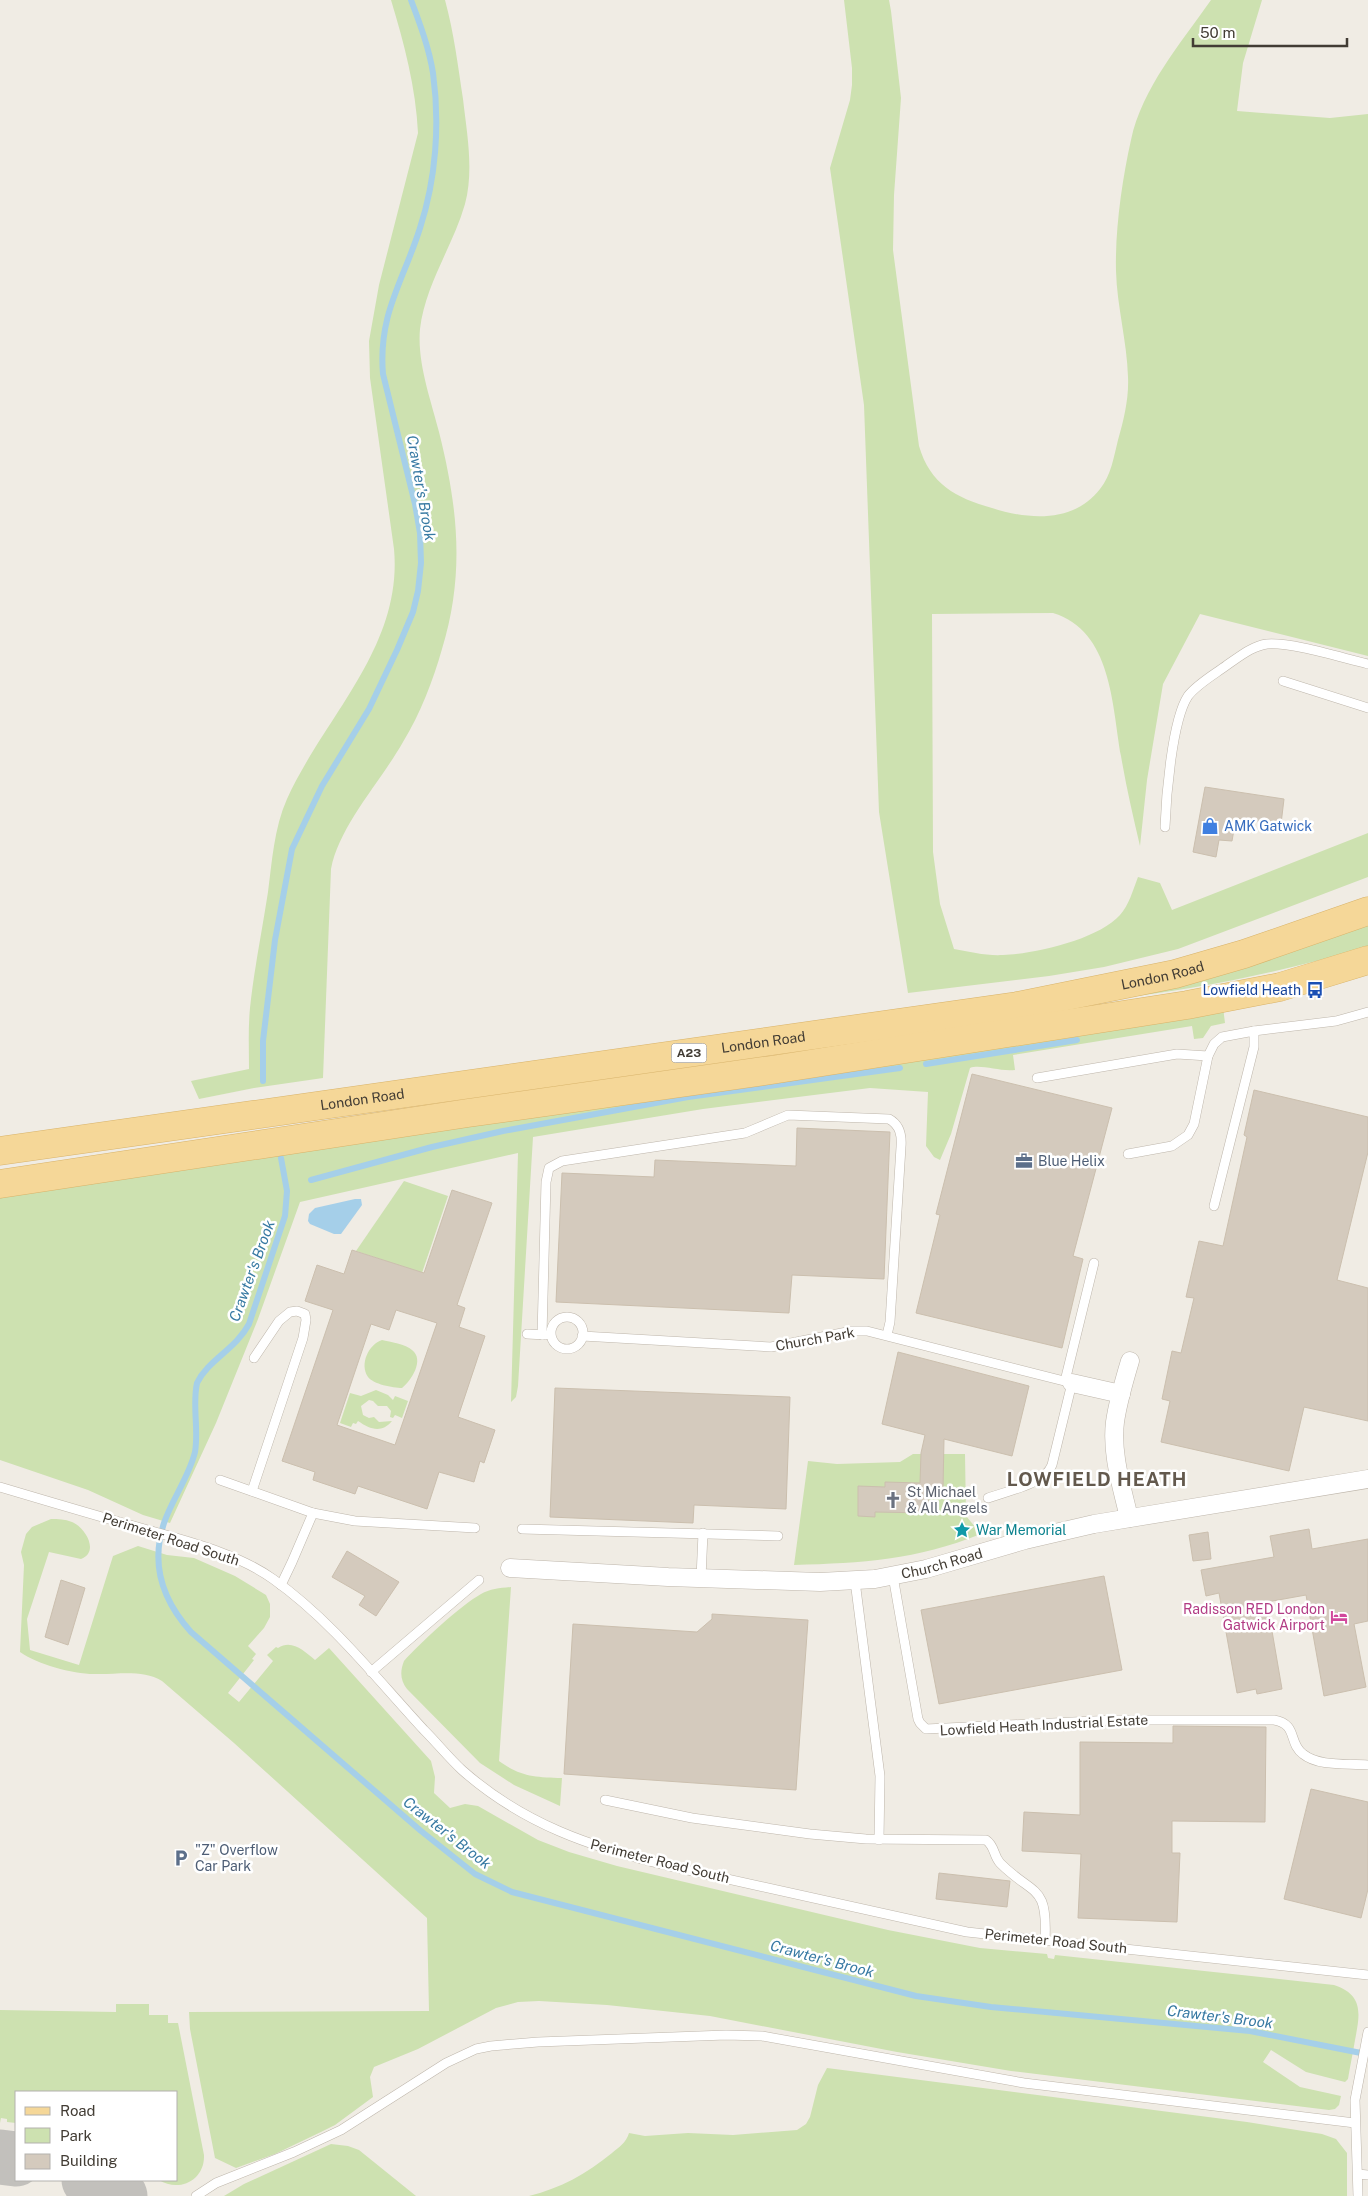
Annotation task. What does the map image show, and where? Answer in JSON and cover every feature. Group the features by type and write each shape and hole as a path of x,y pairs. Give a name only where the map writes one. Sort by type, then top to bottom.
{"main road":[{"name":"London Road","path":"0,1150 1017,1006 1184,972 1244,954 1368,911"},
{"name":"London Road","path":"0,1184 468,1113 778,1069 1168,1008 1280,987 1368,960"}],"street":[{"path":"1128,1518 1114,1446 1115,1422 1130,1361"},
{"path":"1069,1382 1121,1394"},
{"name":"Church Road","path":"510,1568 701,1578 820,1582 855,1581 893,1576 946,1564 1025,1540 1128,1518 1368,1480"}],"lane":[{"path":"1165,827 1168,783 1180,716 1188,696 1196,688 1248,651 1263,645 1284,645 1368,664"},
{"path":"1283,681 1368,708"},
{"path":"1128,1154 1172,1146 1188,1135 1194,1124 1208,1056 1214,1044 1222,1037 1336,1021 1368,1012"},
{"path":"1214,1206 1254,1047 1254,1031"},
{"path":"1037,1078 1177,1054 1208,1056"},
{"path":"547,1335 546,1182 549,1168 562,1161 745,1133 780,1117 811,1115 889,1119 895,1122 900,1132 901,1147 890,1322 887,1335"},
{"path":"988,1498 1039,1480 1047,1474 1052,1465 1094,1263"},
{"path":"252,1491 303,1338 305,1314 297,1311 283,1317 254,1358"},
{"path":"526,1334 547,1335 556,1344 566,1348 576,1345 582,1336 579,1322 570,1317 556,1321 547,1335"},
{"name":"Church Park","path":"582,1336 765,1347 781,1346 852,1331 867,1331 1069,1382"},
{"path":"220,1480 313,1513 355,1521 476,1528"},
{"name":"Perimeter Road South","path":"0,1487 190,1543 246,1563 281,1584 324,1621 461,1770 520,1813 581,1841 620,1854 669,1866 967,1932 1368,1975"},
{"path":"281,1584 313,1513"},
{"path":"522,1529 778,1536"},
{"path":"701,1578 703,1533"},
{"name":"Lowfield Heath Industrial Estate","path":"893,1576 918,1718 926,1729 1114,1720 1269,1720 1283,1722 1290,1727 1302,1753 1322,1761 1368,1765"},
{"path":"371,1672 479,1580"},
{"path":"855,1581 881,1786 879,1840"},
{"path":"604,1800 728,1824 801,1834 879,1840 986,1840 992,1846 994,1854 1000,1863 1035,1891 1043,1901 1046,1912 1045,1940"},
{"path":"196,2196 216,2183 294,2152 341,2130 446,2062 467,2052 491,2046 538,2042 726,2035 762,2036 1024,2083 1355,2123"},
{"path":"1358,2196 1355,2100 1367,2036"},
{"path":"1358,2174 1368,2175"}],"green space":[{"path":"391,0 445,0 456,49 468,139 469,178 465,204 454,235 427,297 420,329 425,381 446,460 451,487 456,541 454,594 442,649 426,697 394,757 351,820 335,853 331,869 323,1078 254,1088 199,1099 191,1081 249,1069 250,1008 279,822 287,799 303,769 358,680 374,650 386,618 394,585 394,549 370,378 369,341 379,285 418,133 415,99 409,66"},
{"path":"844,0 889,0 891,11 901,98 894,195 893,250 919,446 930,470 937,480 946,487 956,494 979,504 1006,512 1021,515 1050,516 1077,508 1100,489 1109,472 1128,393 1127,364 1117,284 1116,255 1120,205 1131,140 1136,121 1153,84 1175,49 1211,0 1262,0 1243,63 1237,111 1330,118 1368,114 1368,656 1200,614 1163,684 1147,780 1140,846 1123,767 1106,672 1098,653 1087,636 1072,622 1053,613 932,614 933,852 940,904 954,949 1003,955 1032,952 1066,944 1097,931 1110,924 1120,915 1128,902 1138,877 1160,883 1172,910 1368,833 1368,877 1178,949 1104,967 1049,976 908,993 879,812 864,405 830,168 850,100 852,85 852,68"},
{"path":"1368,922 1368,946 1366,947 1241,979 1113,999"},
{"path":"1223,1007 1225,1023 1211,1026 1203,1038 1194,1039 1192,1026 1013,1055 1015,1070 970,1068 951,1134 940,1160 934,1157 926,1146 928,1092 870,1088 703,1109 533,1137 518,1386 516,1397 511,1402 518,1153 300,1202 258,1319 216,1423 170,1523 143,1515 88,1490 0,1460 0,1195"},
{"path":"404,1181 448,1196 422,1273 356,1251"},
{"path":"382,1340 406,1346 416,1354 417,1365 413,1376 402,1388 374,1382 365,1372 365,1361 369,1350"},
{"path":"376,1390 388,1395 393,1400 395,1396 408,1401 402,1418 395,1415 393,1418 390,1417 391,1411 387,1406 378,1406 369,1400 361,1406 363,1415 369,1418 374,1417 379,1422 392,1421 388,1425 384,1428 375,1429 358,1421 356,1424 353,1423 351,1427 340,1423 350,1393 361,1396"},
{"path":"913,1454 965,1454 966,1516 981,1534 934,1550 911,1555 843,1563 794,1565 808,1461 837,1464 900,1462"},
{"path":"51,1519 67,1520 77,1525 86,1534 90,1546 87,1556 81,1559 49,1552 27,1619 30,1650 79,1665 113,1556 138,1546 167,1555 194,1558 235,1576 266,1595 270,1604 270,1617 264,1628 248,1646 256,1654 252,1659 254,1660 228,1693 239,1702 273,1661 267,1655 276,1647 293,1645 315,1660 329,1648 431,1761 435,1777 434,1793 450,1808 465,1804 478,1806 538,1840 569,1852 617,1866 888,1930 980,1948 1047,1954 1048,1958 1054,1959 1055,1955 1334,1985 1351,1994 1358,2006 1358,2022 1348,2079 1345,2082 1306,2072 1271,2050 1263,2062 1300,2087 1341,2096 1339,2105 1335,2109 1329,2110 1011,2071 897,2052 710,2016 607,2005 539,2001 518,2002 496,2008 418,2049 374,2067 370,2077 373,2097 335,2125 275,2154 236,2168 215,2158 190,2029 189,2012 429,2011 427,1918 234,1743 162,1681 146,1675 129,1673 85,1674 65,1670 45,1664 20,1652 24,1565 21,1552 26,1534 32,1527"},
{"path":"511,1587 499,1761 521,1773 562,1778 560,1806 514,1785 480,1763 407,1689 402,1679 401,1672 404,1661 452,1616 484,1592"},
{"path":"116,2004 149,2004 149,2015 168,2015 168,2023 178,2023 204,2155 200,2171 189,2182 175,2185 161,2181 178,2181 178,2091 15,2091 15,2123 7,2122 7,2119 1,2118 0,2123 0,2010 116,2012"},
{"path":"827,2068 1247,2122 1322,2134 1336,2139 1347,2153 1347,2196 529,2196 552,2189 583,2174 620,2147 629,2133 645,2136 688,2133 733,2135 797,2130 806,2124 810,2117 818,2085"},
{"path":"331,2144 348,2146 359,2150 416,2196 224,2196 244,2184"}],"water":[{"path":"361,1199 362,1205 341,1234 334,1234 310,1224 308,1221 309,1214 315,1208"}],"building":[{"path":"1205,787 1284,799 1281,824 1236,818 1232,841 1219,840 1216,857 1193,852"},
{"path":"972,1074 1112,1108 1073,1256 1083,1259 1062,1348 916,1313 940,1215 936,1214"},
{"path":"1254,1090 1368,1117 1368,1152 1337,1280 1368,1288 1368,1421 1304,1407 1289,1471 1161,1442 1170,1401 1162,1399 1172,1351 1181,1353 1194,1298 1186,1297 1199,1241 1223,1246 1247,1137 1244,1135"},
{"path":"797,1128 890,1132 884,1279 792,1275 789,1313 556,1302 562,1173 654,1177 655,1160 796,1166"},
{"path":"452,1190 492,1203 457,1305 465,1308 459,1327 485,1336 458,1417 495,1430 484,1463 480,1461 474,1482 439,1472 427,1509 358,1486 355,1494 313,1480 315,1472 282,1461 333,1310 305,1301 317,1265 344,1274 352,1250 424,1273","holes":["396,1310 437,1323 395,1445 337,1425 371,1324 389,1330"]},
{"path":"898,1352 1029,1386 1012,1456 944,1439 943,1488 929,1488 928,1513 875,1512 875,1517 858,1516 858,1486 885,1487 885,1482 920,1483 921,1453 925,1435 882,1424"},
{"path":"555,1388 790,1397 786,1509 694,1505 693,1523 550,1517"},
{"name":"Radisson RED London Gatwick Airport","path":"1309,1529 1312,1549 1368,1539 1368,1621 1354,1624 1366,1687 1324,1696 1306,1595 1267,1602 1282,1689 1257,1694 1256,1689 1237,1693 1219,1593 1206,1596 1201,1570 1274,1557 1270,1536"},
{"path":"1208,1532 1211,1559 1193,1561 1189,1535"},
{"path":"347,1551 399,1582 376,1616 359,1605 365,1596 332,1577"},
{"path":"1104,1576 1122,1670 939,1704 921,1610"},
{"path":"61,1580 85,1588 68,1645 45,1637"},
{"path":"712,1614 808,1620 796,1790 564,1774 573,1624 697,1632 712,1619"},
{"path":"1173,1726 1266,1727 1265,1822 1172,1821 1172,1853 1180,1853 1177,1922 1078,1918 1081,1854 1022,1851 1024,1812 1080,1815 1080,1742 1173,1743"},
{"path":"1311,1789 1368,1802 1368,1889 1361,1918 1284,1899"},
{"path":"939,1873 1010,1881 1007,1907 936,1899"}],"waterway":[{"name":"Crawter's Brook","path":"263,1081 263,1041 275,940 292,849 322,786 369,709 413,612 418,591 421,563 420,533 415,504 383,374 382,353 384,333 393,299 420,228 430,190 435,151 436,112 433,73 427,45 411,0"},
{"path":"926,1064 1077,1040"},
{"path":"311,1180 432,1147 503,1131 688,1097 900,1068"},
{"name":"Crawter's Brook","path":"281,1158 287,1191 285,1216 249,1324 237,1341 208,1368 197,1383 195,1400 195,1452 189,1470 164,1523 158,1553 159,1568 166,1595 181,1620 191,1632 421,1831 475,1874 512,1892 916,1996 991,2007 1250,2031 1366,2054"}],"taxiway":[{"path":"0,2157 15,2159"},
{"path":"91,2181 120,2196"}],"place":[{"name":"AMK Gatwick","path":"1210,826"},
{"name":"Lowfield Heath","path":"1315,990"},
{"name":"Blue Helix","path":"1024,1161"},
{"name":"St Michael & All Angels","path":"893,1500"},
{"name":"War Memorial","path":"962,1530"},
{"name":"Radisson RED London Gatwick Airport","path":"1339,1617"},
{"name":"\"Z\" Overflow Car Park","path":"181,1858"}],"district":[{"name":"LOWFIELD HEATH","path":"1097,1479"}]}
